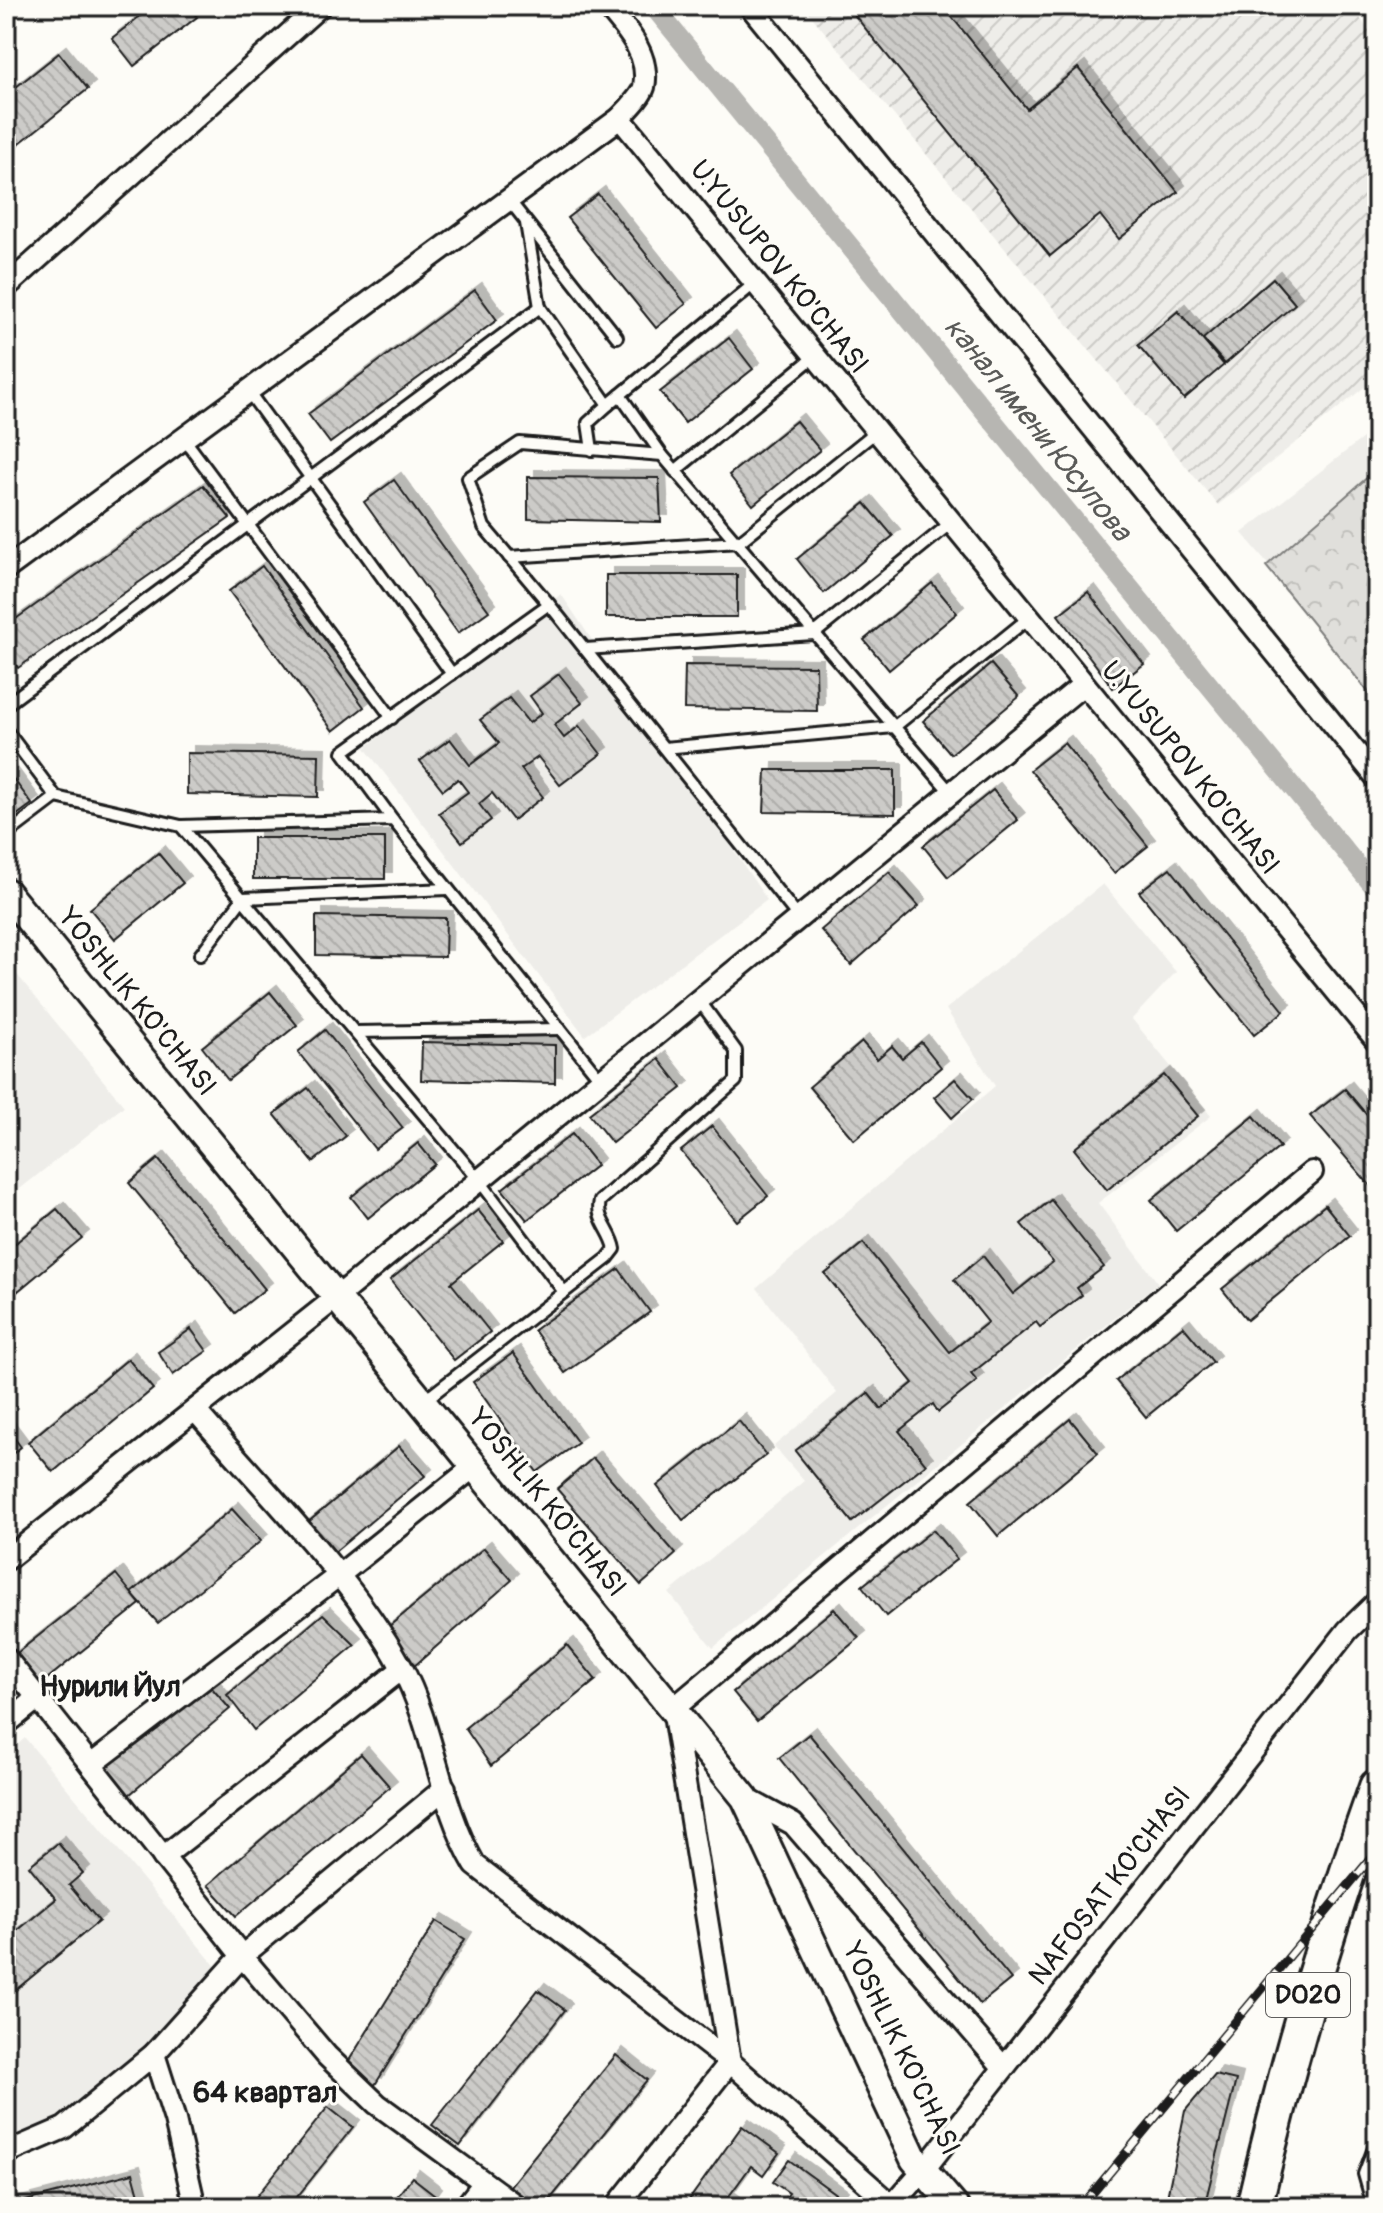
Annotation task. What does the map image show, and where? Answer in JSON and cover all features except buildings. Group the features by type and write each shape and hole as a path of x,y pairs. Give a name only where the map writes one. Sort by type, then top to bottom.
{"main road":[{"name":"D020","path":"1254,2207 1280,2095 1331,1916 1377,1787"}],"street":[{"path":"6,287 320,6"},
{"path":"6,569 620,118 644,88 644,72 636,41 607,6"},
{"path":"750,6 1377,778"},
{"name":"U.YUSUPOV KO'CHASI","path":"620,118 1377,1041"},
{"path":"6,1560 337,1297 1084,684"},
{"name":"YOSHLIK KO'CHASI","path":"6,892 745,1798 914,2159 955,2207"},
{"path":"616,2207 730,2062 673,1709 1312,1172"},
{"path":"195,1410 365,1608 402,1669 445,1788 456,1832 475,1865 730,2062 892,2206"},
{"path":"91,1765 338,1576 475,1466"},
{"name":"NAFOSAT KO'CHASI","path":"892,2206 1348,1630 1377,1602"},
{"path":"6,1658 242,1956 327,2056 377,2104 518,2207"},
{"path":"163,1857 402,1669"},
{"path":"6,1724 38,1698"},
{"path":"6,2153 64,2128 154,2054 242,1956 445,1788"},
{"path":"745,1798 793,1824 1003,2067"},
{"path":"154,2054 175,2120 195,2207"},
{"path":"465,2207 483,2184"}],"lane":[{"path":"509,200 617,337"},
{"path":"525,221 540,307 608,405"},
{"path":"592,450 588,423 755,283"},
{"path":"6,705 540,307"},
{"path":"675,471 815,356"},
{"path":"248,391 452,674"},
{"path":"620,395 675,471 951,793"},
{"path":"509,557 739,542 877,431"},
{"path":"185,440 392,718"},
{"path":"662,455 520,443 468,478 484,527 799,918"},
{"path":"585,649 814,634 952,522"},
{"path":"549,604 343,752 447,889 601,1080"},
{"path":"664,748 894,727 1030,617"},
{"path":"6,730 56,797 181,826 393,820"},
{"path":"6,835 56,797"},
{"path":"181,826 479,1180 564,1292"},
{"path":"243,898 447,889"},
{"path":"200,955 243,898"},
{"path":"423,1402 615,1249 598,1209 600,1201 736,1081 736,1051 699,1000"},
{"path":"355,1032 560,1029"},
{"path":"1377,2140 1364,2174 1370,2195 1377,2200"}],"shaded area":[{"path":"803,6 1352,6 1377,43 1377,377 1218,505"},
{"path":"1377,427 1377,691 1242,533"},
{"path":"561,594 767,900 585,1036 365,748"},
{"path":"1103,884 1176,972 1132,1019 1211,1116 1098,1203 1158,1283 713,1648 669,1593 804,1481 774,1446 837,1393 757,1288 995,1086 946,1009"},
{"path":"6,961 124,1106 6,1200"},
{"path":"25,1738 228,1981 45,2134 6,2145 6,1755"}],"green space":[{"path":"1377,469 1377,703 1266,566"}],"waterway":[{"name":"канал имени Юсупова","path":"653,6 1377,890"}],"railway":[{"path":"1081,2207 1377,1851"}],"district":[{"name":"Нурили Йул","path":"110,1686"},
{"name":"64 квартал","path":"265,2092"}]}
